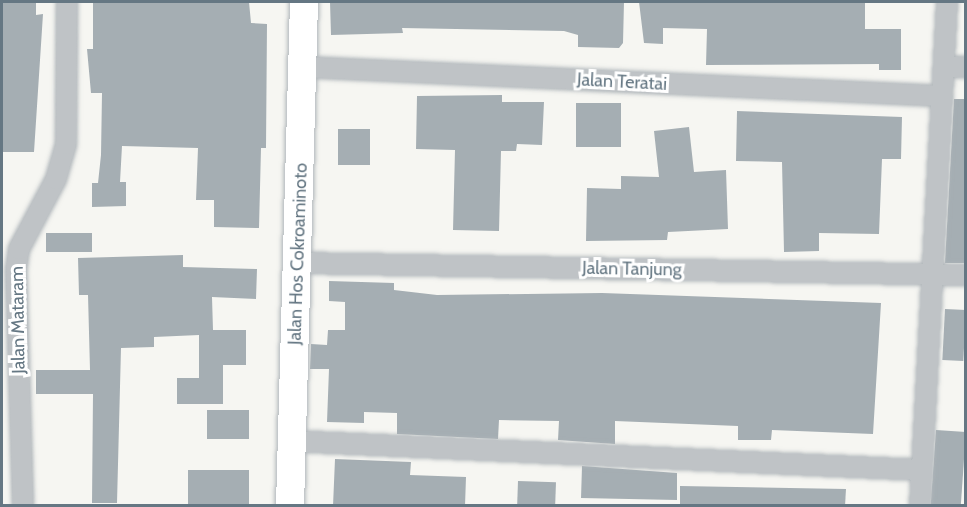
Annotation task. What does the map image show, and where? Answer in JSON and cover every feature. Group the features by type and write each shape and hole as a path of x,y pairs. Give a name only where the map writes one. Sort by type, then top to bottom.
{"street":[{"name":"Jalan Mataram","path":"23,506 16,270 19,249 56,179 66,144 67,2"},
{"name":"Jalan Hos Cokroaminoto","path":"290,506 290,441 299,263 304,2"},
{"path":"920,506 947,2"},
{"name":"Jalan Teratai","path":"302,67 942,96"},
{"path":"944,67 966,67"},
{"name":"Jalan Tanjung","path":"299,263 966,275"},
{"path":"290,441 922,470"}],"building":[{"path":"2,2 36,2 36,15 43,14 34,152 2,152"},
{"path":"93,2 249,2 251,23 267,24 266,148 261,148 259,228 214,227 214,200 196,200 198,148 122,146 120,182 126,182 126,206 92,207 92,183 98,183 101,155 102,93 91,93 87,49 93,49"},
{"path":"330,2 624,2 623,43 619,48 578,47 578,35 564,31 402,28 403,33 331,35"},
{"path":"639,2 865,2 865,29 901,29 901,70 879,70 879,64 706,65 707,29 663,28 663,44 644,43"},
{"path":"502,95 502,102 544,102 542,145 517,144 516,151 501,151 499,231 453,230 455,150 416,149 417,96"},
{"path":"954,99 966,99 966,263 945,263"},
{"path":"576,103 621,103 621,147 576,147"},
{"path":"737,111 902,117 901,159 882,159 879,234 819,233 819,251 784,252 782,162 736,161"},
{"path":"689,127 694,172 726,170 728,229 668,232 667,240 586,241 587,188 621,189 621,176 659,177 654,131"},
{"path":"338,129 370,129 370,165 338,165"},
{"path":"46,233 92,233 92,252 46,252"},
{"path":"183,255 183,267 257,269 256,299 212,297 213,330 246,330 246,365 223,365 223,404 177,404 177,378 199,378 199,335 154,337 154,347 121,348 117,503 92,503 93,394 36,394 36,370 90,370 88,295 79,295 78,258"},
{"path":"329,281 394,283 394,290 437,295 602,293 881,303 873,434 772,430 771,440 738,440 738,426 615,421 615,444 558,440 559,421 499,420 498,439 397,434 397,413 364,412 364,423 327,422 329,369 310,369 311,344 327,345 328,330 345,330 345,302 329,301"},
{"path":"945,309 966,310 963,361 942,360"},
{"path":"207,410 249,410 249,439 207,439"},
{"path":"936,430 966,432 961,506 931,506"},
{"path":"335,459 411,462 410,475 466,477 465,506 333,506"},
{"path":"582,466 677,473 677,500 581,498"},
{"path":"188,470 249,470 249,504 188,504"},
{"path":"518,481 556,482 555,506 517,506"},
{"path":"680,486 846,489 845,506 680,506"}]}
